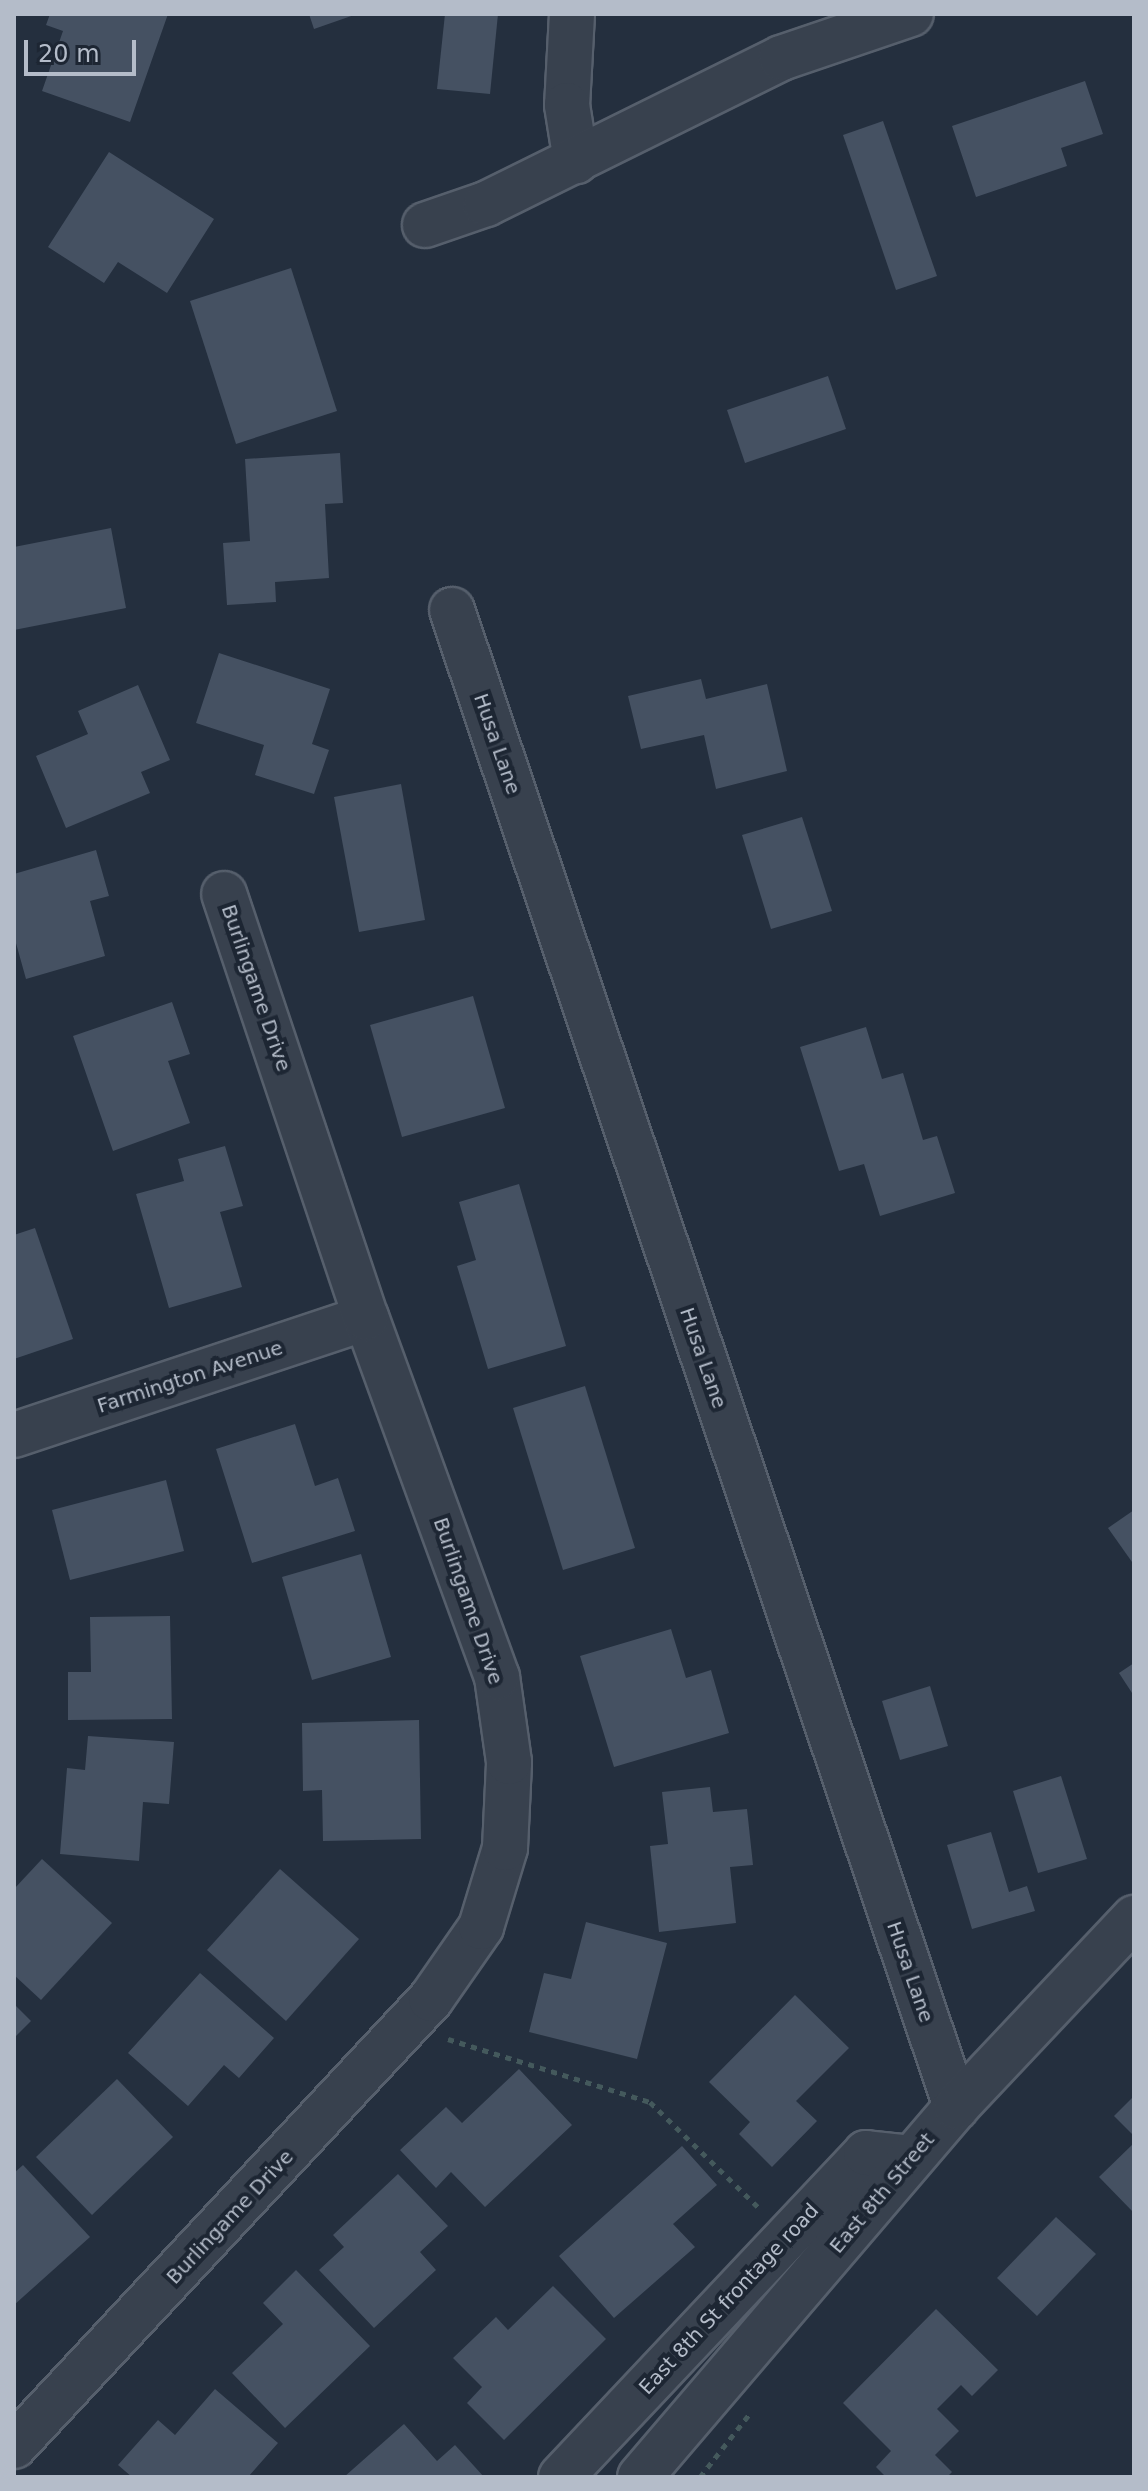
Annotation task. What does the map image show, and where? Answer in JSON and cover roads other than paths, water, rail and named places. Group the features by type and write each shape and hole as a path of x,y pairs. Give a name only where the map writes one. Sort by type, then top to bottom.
{"street":[{"path":"572,14 567,105 576,161"},
{"path":"425,225 486,204 781,58 911,14"},
{"name":"Husa Lane","path":"452,610 956,2107"},
{"name":"Burlingame Drive","path":"14,2446 431,1999 481,1927 505,1848 509,1762 497,1677 366,1318 224,894"},
{"name":"Farmington Avenue","path":"14,1435 366,1318"},
{"name":"East 8th Street","path":"662,2469 911,2158 1134,1918"},
{"name":"East 8th St frontage road","path":"561,2477 866,2153 911,2158"}]}
